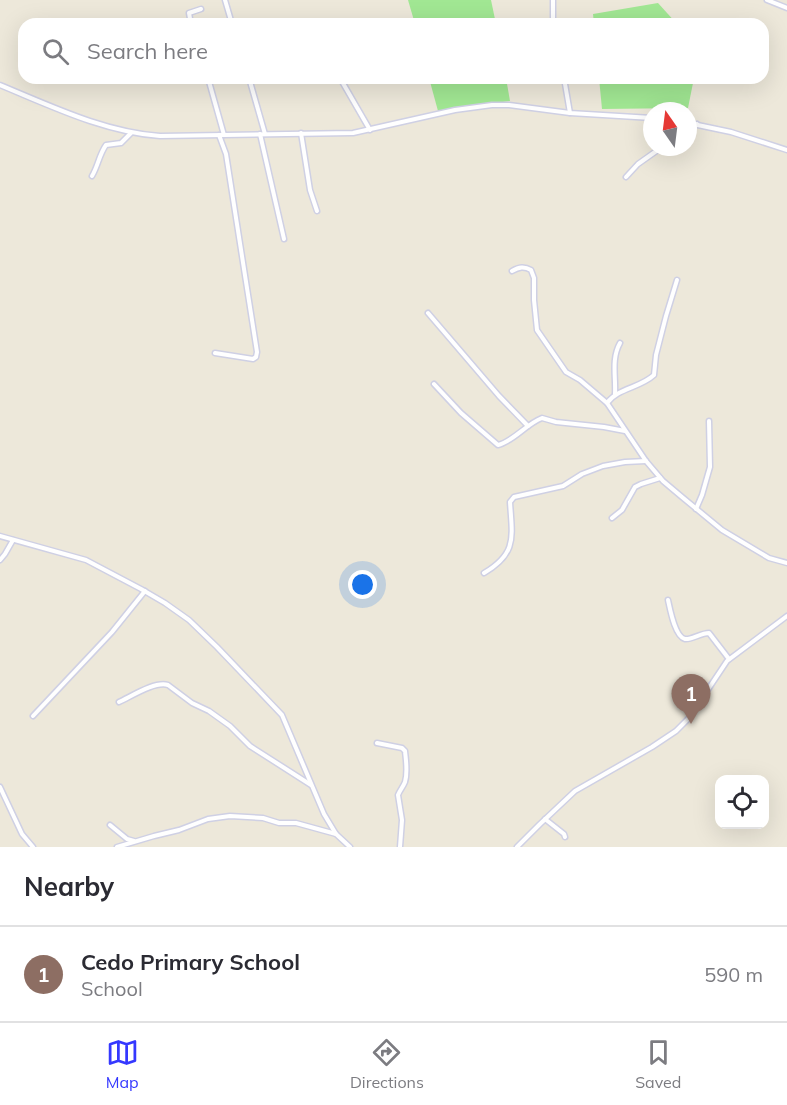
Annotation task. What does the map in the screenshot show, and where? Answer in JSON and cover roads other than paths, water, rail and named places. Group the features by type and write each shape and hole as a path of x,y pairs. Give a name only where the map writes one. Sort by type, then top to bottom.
{"street":[{"path":"225,0 230,18"},
{"path":"553,0 553,18"},
{"path":"767,0 787,8"},
{"path":"190,18 189,13 201,9"},
{"path":"209,84 226,154 257,352 253,359 215,353"},
{"path":"250,84 284,239"},
{"path":"344,84 370,129"},
{"path":"565,84 570,113"},
{"path":"0,85 68,113 131,133 160,136 353,133 455,110 492,105 643,117"},
{"path":"698,124 787,150"},
{"path":"92,177 104,147 108,144 121,143 131,133"},
{"path":"301,134 310,190 317,210"},
{"path":"626,177 649,156"},
{"path":"512,271 522,267 531,270 534,278 534,300 539,333 566,372 580,380 607,403 660,478 722,530 760,554 787,564"},
{"path":"607,403 615,394 654,375 656,355 677,280"},
{"path":"428,313 528,426"},
{"path":"615,394 615,361 620,343"},
{"path":"434,384 461,413 498,445 503,444 538,419 545,418 556,422 626,431"},
{"path":"696,509 710,467 709,421"},
{"path":"484,573 499,563 511,545 513,536 510,502 514,497 563,486 582,474 603,466 646,461"},
{"path":"612,518 622,510 635,487 660,478"},
{"path":"0,536 77,557 145,591 189,620 275,708 286,724 324,814 336,834 350,847"},
{"path":"0,560 14,540"},
{"path":"33,716 112,632 145,591"},
{"path":"668,600 676,627 682,638 688,639 709,633 729,659"},
{"path":"517,847 579,788 676,731 689,718 729,659 787,616"},
{"path":"119,702 156,685 168,685 230,726 250,746 312,785"},
{"path":"377,743 402,748 405,751 405,784 398,795 402,820 400,847"},
{"path":"0,787 22,834 33,847"},
{"path":"117,847 214,818 230,816 263,818 282,824 296,823 336,834"},
{"path":"545,819 565,837"},
{"path":"110,825 134,842 136,847"}],"place":[{"name":"Cedo Primary School","path":"691,724"}]}
